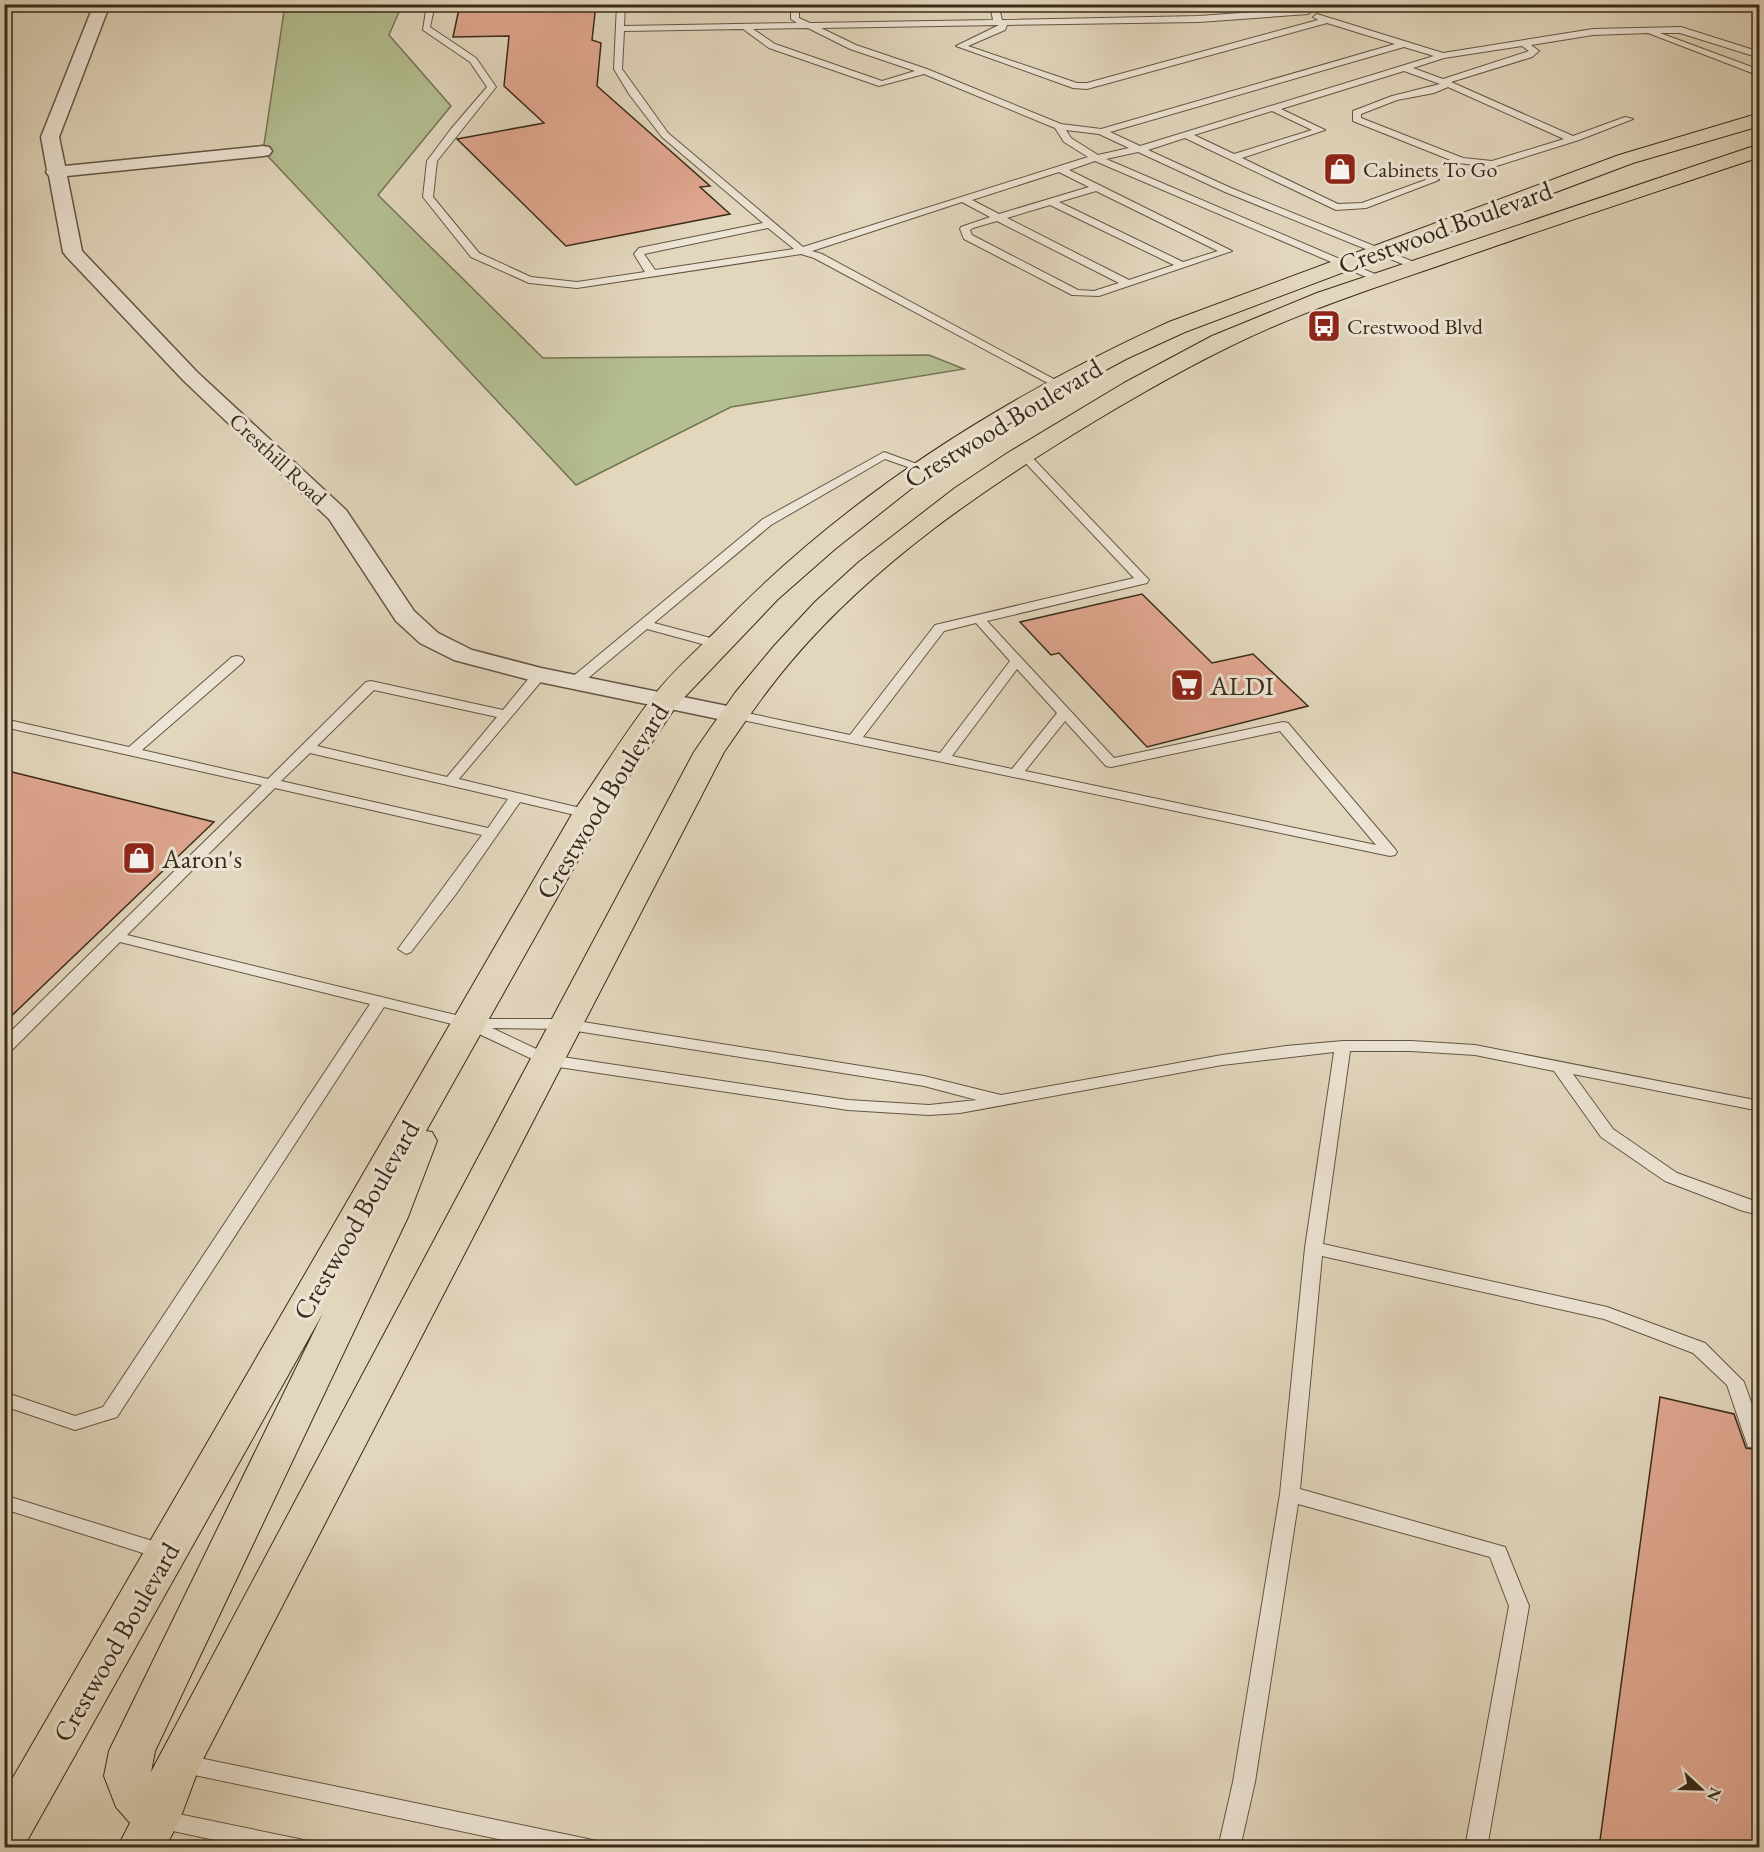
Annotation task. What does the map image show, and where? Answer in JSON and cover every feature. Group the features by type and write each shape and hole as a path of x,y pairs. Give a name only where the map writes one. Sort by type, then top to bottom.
{"main road":[{"name":"Crestwood Boulevard","path":"4,1837 588,814 666,699 768,593 825,543 922,468 1057,385 1177,327 1626,159 1760,119"},
{"name":"Crestwood Boulevard","path":"148,1833 178,1762 687,792 733,714 771,664 854,578 918,526 1023,454 1192,355 1280,315 1378,279 1760,150"},
{"path":"922,468 972,487"},
{"path":"148,1833 127,1776 132,1751 389,1217 417,1150 438,1076"}],"street":[{"name":"Cresthill Road","path":"102,4 50,137 55,172 73,252 190,376 338,515 405,616 429,638 463,655 539,675 733,714"},
{"path":"55,172 263,151"}],"lane":[{"path":"431,4 426,28 473,60 492,87 454,131 432,161 428,197 475,255 529,280 577,285 802,251 837,238 1096,158 1186,135 1443,56 1593,32 1643,30 1681,30 1760,55"},
{"path":"621,4 618,69 665,135 802,251 819,256 1057,385"},
{"path":"795,4 795,19 816,27 853,47 924,71 1059,126 1101,132 1228,190 1415,266"},
{"path":"994,4 1002,28 960,46 1076,86 1087,86 1327,20"},
{"path":"621,29 1199,19 1305,8 1312,16 1443,56"},
{"path":"746,28 772,46 882,84 924,71"},
{"path":"1643,30 1760,73"},
{"path":"1523,43 1535,51 1446,83 1431,91 1395,98 1356,113 1356,119 1461,161 1493,164 1572,139 1628,118"},
{"path":"1101,132 1404,44"},
{"path":"1404,68 1446,83 1572,139"},
{"path":"1232,158 1320,130 1272,108"},
{"path":"1059,126 1067,140 1096,158 1346,263 1378,279"},
{"path":"1186,135 1336,207 1363,206 1434,180"},
{"path":"1060,169 1098,187 1227,251 1095,294 1081,294 968,237 965,233 965,229 969,226 1098,187"},
{"path":"963,199 1128,284"},
{"path":"1050,201 1183,266"},
{"path":"652,274 639,258 643,250 771,224"},
{"path":"854,739 940,628 1143,580 1023,454"},
{"path":"576,681 767,522 884,455 922,468"},
{"path":"733,714 1390,852 1283,726 1111,763 979,619"},
{"path":"644,624 717,645"},
{"path":"131,752 237,660"},
{"path":"943,758 1017,660"},
{"path":"449,783 539,675"},
{"path":"4,1048 371,686 506,715"},
{"path":"1016,773 1065,712"},
{"path":"4,723 491,833"},
{"path":"308,748 588,814"},
{"path":"406,949 515,798"},
{"path":"117,937 469,1023 545,1060 848,1105 890,1109 960,1108 1222,1060 1286,1051 1342,1046 1410,1046 1475,1050 1760,1106"},
{"path":"4,1399 75,1424 110,1412 380,1001"},
{"path":"469,1023 564,1024 924,1081 998,1100"},
{"path":"1229,1848 1246,1771 1290,1494 1314,1248 1342,1046"},
{"path":"1559,1066 1607,1133 1671,1177 1749,1207 1760,1209"},
{"path":"1314,1248 1607,1313 1699,1348 1735,1382 1755,1442"},
{"path":"1290,1494 1498,1552 1519,1606 1476,1848"},
{"path":"4,1502 167,1552"},
{"path":"178,1762 588,1848"},
{"path":"148,1833 299,1848"}],"green space":[{"path":"285,5 402,5 389,35 451,106 378,195 543,358 929,355 964,369 731,407 576,485 263,151"}],"building":[{"path":"460,4 596,4 592,40 601,43 597,86 710,186 700,187 730,214 566,246 457,139 544,123 504,86 509,36 453,37"},
{"name":"ALDI","path":"1142,594 1212,663 1253,654 1308,706 1147,747 1059,653 1051,655 1020,622"},
{"path":"4,770 214,822 4,1023"},
{"path":"1660,1397 1734,1414 1746,1448 1760,1450 1760,1848 1599,1848"}],"place":[{"name":"Cabinets To Go","path":"1340,169"},
{"name":"Crestwood Blvd","path":"1324,326"},
{"name":"ALDI","path":"1187,685"},
{"name":"Aaron's","path":"139,858"}]}
